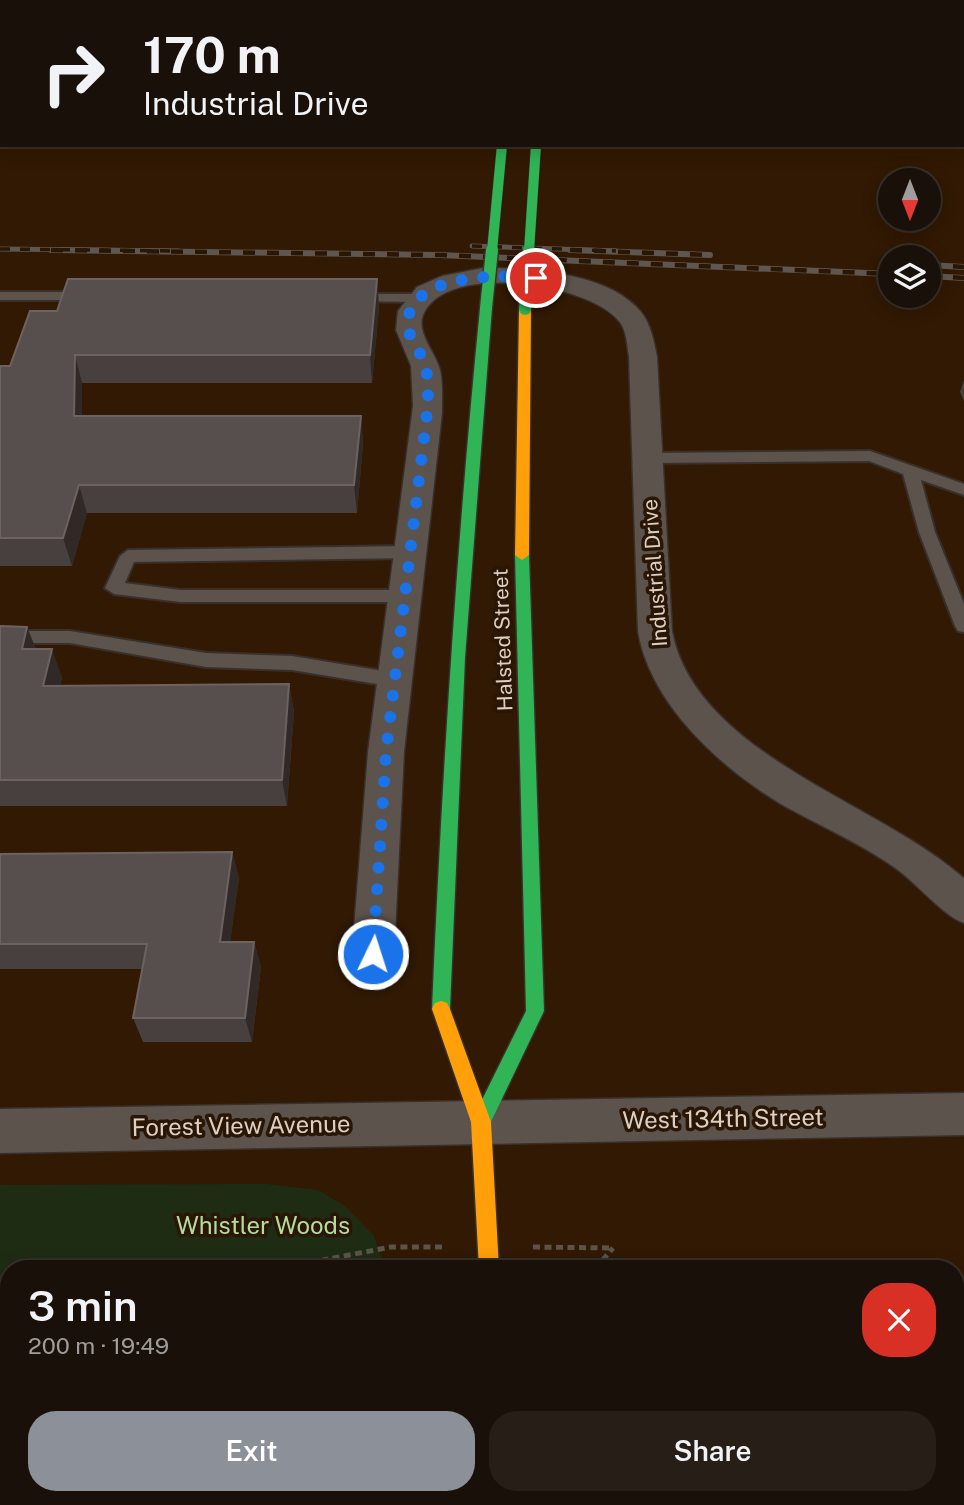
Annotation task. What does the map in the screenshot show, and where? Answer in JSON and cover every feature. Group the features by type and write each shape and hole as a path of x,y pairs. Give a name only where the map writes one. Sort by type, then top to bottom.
{"main road":[{"name":"Halsted Street","path":"489,1260 481,1122 442,1012 452,735 473,437 502,147"},
{"name":"Halsted Street","path":"481,1122 536,1011 521,527 525,309 536,147"}],"street":[{"name":"Industrial Drive","path":"421,298 456,281 484,276 519,276 553,279 581,287 613,302 630,316 639,335 643,357 655,631 663,664 687,700 742,756 792,791 887,840 952,890 964,906"},
{"path":"373,954 386,752 428,384 423,360 407,326 411,310 421,298"},
{"name":"West 134th Street","path":"481,1122 964,1114"},
{"name":"Forest View Avenue","path":"0,1130 481,1122"}],"lane":[{"path":"0,296 108,296"},
{"path":"339,298 421,298"},
{"path":"647,458 870,456 964,489"},
{"path":"910,471 927,532 964,626"},
{"path":"405,596 180,596 114,588 128,555 410,552"},
{"path":"0,637 70,637 206,660 292,663 395,680"}],"path":[{"path":"323,1260 391,1247"},
{"path":"603,1260 613,1248"}],"shaded area":[{"path":"0,147 964,147 964,1260 383,1260 374,1236 0,1185"}],"green space":[{"name":"Whistler Woods","path":"267,1184 318,1190 345,1206 374,1236 383,1260 0,1260 0,1185"}],"building":[{"path":"68,279 377,279 370,355 75,355 74,416 361,416 354,485 79,485 63,538 0,538 0,366 10,366 30,311 57,311"},
{"path":"0,626 27,627 22,649 52,649 43,686 289,684 282,780 0,780"},
{"path":"232,852 220,942 254,942 245,1018 133,1018 147,944 0,944 0,854"}],"railway":[{"path":"472,246 616,251"},
{"path":"0,249 179,251"},
{"path":"51,250 439,255 878,273"},
{"path":"570,250 710,255"},
{"path":"941,266 964,267"},
{"path":"941,277 964,278"}],"traffic: fast":[{"path":"486,308 502,147"},
{"path":"525,309 536,147"},
{"path":"441,1009 458,658 486,308"},
{"path":"481,1122 535,1011 522,555"}],"traffic: slow":[{"path":"522,555 525,309"},
{"path":"441,1009 481,1122 489,1260"}],"route":[{"path":"373,954 386,752 427,413 428,384 423,360 407,326 411,310 421,298 456,281 484,276 536,278"}]}
